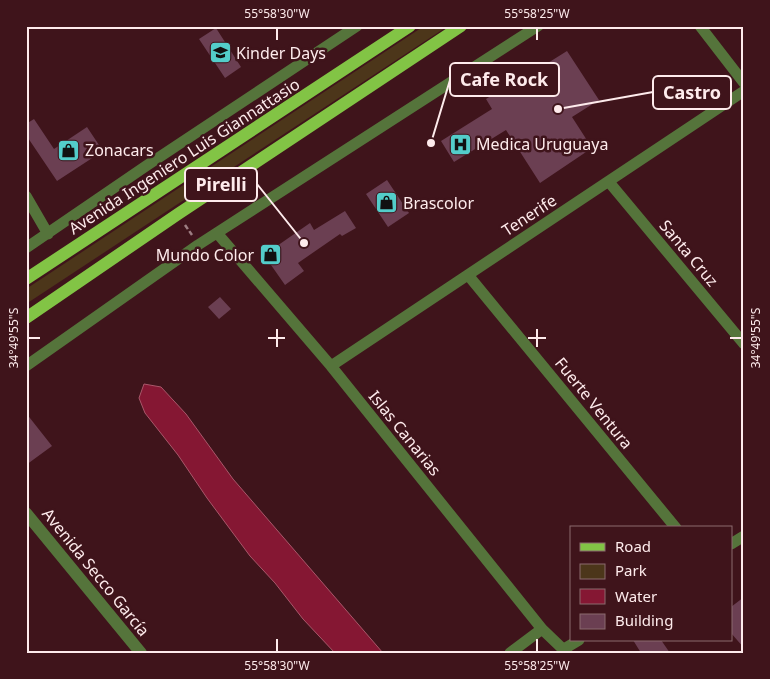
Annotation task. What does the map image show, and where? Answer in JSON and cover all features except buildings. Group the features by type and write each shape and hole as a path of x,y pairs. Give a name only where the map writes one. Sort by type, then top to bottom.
{"main road":[{"name":"Avenida Ingeniero Luis Giannattasio","path":"26,279 410,26"},
{"path":"26,318 178,214 461,26"}],"street":[{"name":"Avenida Ingeniero Luis Giannattasio","path":"26,248 357,26"},
{"path":"26,366 217,232 538,26"},
{"path":"700,26 744,83"},
{"name":"Tenerife","path":"332,366 744,91"},
{"name":"Santa Cruz","path":"609,182 744,344"},
{"path":"26,196 48,234"},
{"name":"Islas Canarias","path":"217,232 332,366 542,630 566,651"},
{"name":"Fuerte Ventura","path":"468,275 674,526"},
{"name":"Avenida Secco García","path":"26,513 141,653"},
{"path":"732,543 744,536"},
{"path":"510,653 542,630"},
{"path":"566,651 577,642"}],"green space":[{"path":"424,26 448,26 26,304 26,289"}],"water":[{"path":"144,384 161,387 186,414 233,479 383,653 335,653 303,619 275,583 250,556 178,455 145,413 139,398"}],"place":[{"name":"Kinder Days","path":"220,53"},
{"name":"Castro","path":"558,109"},
{"name":"Cafe Rock","path":"431,143"},
{"name":"Medica Uruguaya","path":"460,144"},
{"name":"Zonacars","path":"69,150"},
{"name":"Brascolor","path":"387,203"},
{"name":"Pirelli","path":"304,243"},
{"name":"Mundo Color","path":"270,255"}]}
